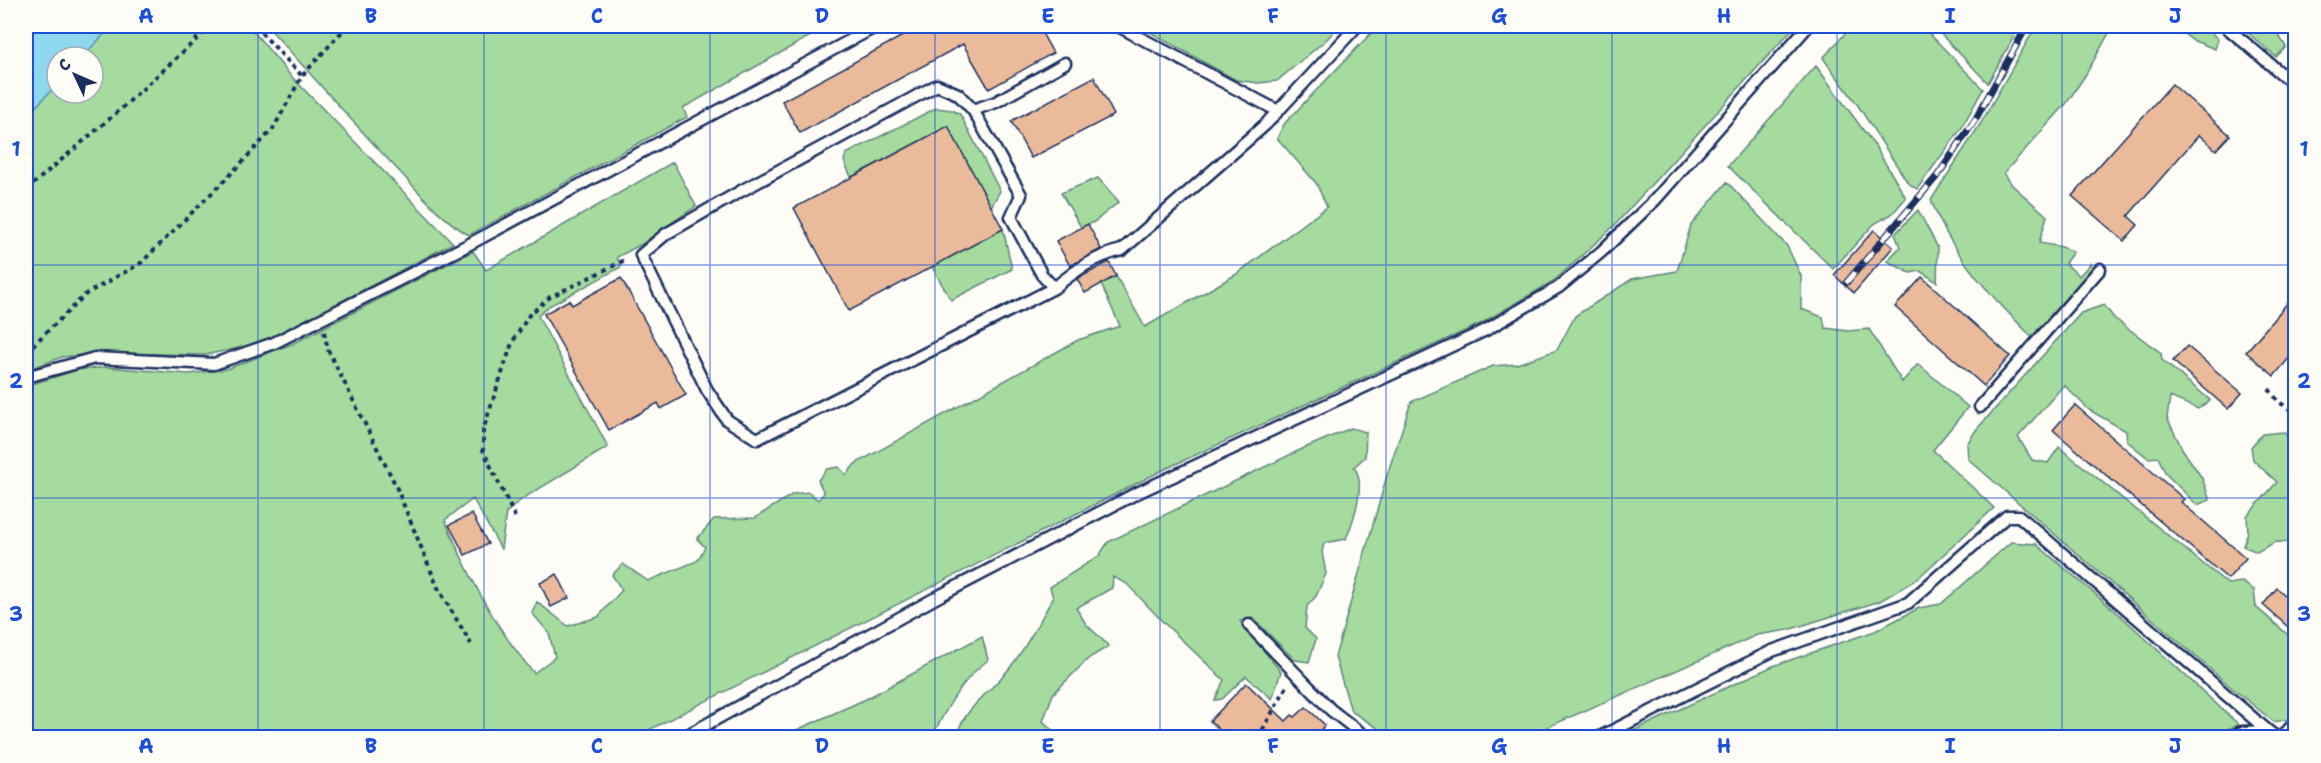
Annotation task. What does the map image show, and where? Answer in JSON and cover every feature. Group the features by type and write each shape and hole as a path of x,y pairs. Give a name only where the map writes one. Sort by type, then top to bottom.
{"lane":[{"path":"26,377 95,358 214,364 274,343 464,247 877,26"},
{"path":"1118,26 1278,111"},
{"path":"1054,288 1042,275 1011,217 1021,195 973,110 958,94 937,85 666,234 640,255 707,390 727,420 757,439 1054,288 1073,272 1104,254 1122,250 1266,124 1357,26"},
{"path":"682,738 940,595 1135,494 1486,330 1560,287 1601,252 1655,200 1808,26"},
{"path":"2225,26 2295,86"},
{"path":"973,110 996,102 1065,63"},
{"path":"1980,407 2100,269"},
{"path":"1598,738 1772,651 1908,603 2007,516 2019,516 2275,735"},
{"path":"1249,625 1331,710 1367,738"},
{"path":"2228,738 2242,732 2275,735 2295,722"}],"path":[{"path":"26,190 121,109 211,26"},
{"path":"255,26 302,76"},
{"path":"26,352 86,294 141,263 228,177 273,129 302,76 347,26"},
{"path":"515,517 483,450 483,430 512,343 530,315 550,297 623,260 640,255"},
{"path":"322,320 328,350 395,484 438,588 471,644"},
{"path":"2269,389 2278,401 2295,414"},
{"path":"1258,738 1294,671"}],"green space":[{"path":"112,26 249,26 290,75 453,243 273,337 239,348 205,355 100,353 62,357 26,370 26,117 45,97 45,105 105,105 105,45 94,45"},
{"path":"267,26 828,26 683,108 687,117 469,235 440,214"},
{"path":"1139,26 1339,26 1277,81 1258,83 1236,80"},
{"path":"1378,26 1795,26 1614,226 1555,280 1482,323 1163,470 635,737 26,737 26,386 77,370 106,367 189,374 227,369 292,344 473,251 486,270 673,162 696,206 640,245 617,257 621,267 549,306 538,316 608,447 522,499 506,513 501,549 473,499 445,520 463,561 495,619 534,673 555,657 549,633 532,613 537,602 568,626 598,617 622,590 612,575 623,564 648,581 697,561 705,547 697,539 714,519 755,518 793,494 809,492 818,500 824,493 818,480 827,469 839,467 846,475 855,464 1078,340 1120,326 1101,284 1116,276 1145,327 1235,275 1327,207 1316,183 1277,138 1285,123"},
{"path":"1852,26 1922,26 1983,89 1961,129 1917,189 1908,183 1857,104 1823,58"},
{"path":"1933,26 2020,26 1988,83"},
{"path":"2036,26 2113,26 2066,104 2004,173 2012,185 2047,216 2039,243 2062,247 2073,252 2065,263 2079,276 2091,263 2093,272 2033,338 1988,291 1961,257 1939,220 1931,200 1981,123"},
{"path":"2174,26 2204,26 2218,39 2215,49 2192,40"},
{"path":"2240,26 2273,26 2286,47 2276,57"},
{"path":"1816,66 1875,146 1906,198 1892,214 1874,224 1833,269 1728,166"},
{"path":"936,108 952,110 960,114 1000,191 991,207 948,126 851,177 844,161 846,154"},
{"path":"1098,178 1119,202 1094,222 1081,227 1061,193"},
{"path":"1727,182 1787,246 1801,276 1801,309 1823,317 1825,328 1848,331 1869,329 1902,382 1918,364 1968,407 1933,450 1994,508 1917,579 1880,601 1788,630 1757,635 1525,737 1408,737 1403,734 1385,733 1351,711 1335,657 1388,472 1411,402 1493,366 1517,364 1557,350 1575,316 1632,279 1677,271 1691,225"},
{"path":"1918,210 1938,248 1937,282 1920,271 1910,273 1887,261 1900,247 1895,234"},
{"path":"1003,229 1012,269 951,300 932,267"},
{"path":"2104,305 2114,318 2161,353 2162,360 2210,400 2198,409 2170,397 2167,418 2183,450 2202,478 2210,500 2197,505 2166,474 2158,457 2148,458 2127,441 2126,431 2089,410 2064,385 2018,437 2032,460 2048,463 2059,447 2228,584 2242,582 2254,590 2256,607 2295,641 2295,712 2289,719 2274,722 2232,688 1968,459 1967,444 1976,430 2081,313"},
{"path":"1351,428 1366,432 1365,457 1354,467 1358,474 1359,492 1346,539 1324,543 1322,552 1326,574 1316,596 1307,606 1305,628 1316,639 1309,662 1295,660 1253,618 1240,621 1281,672 1272,699 1246,676 1222,699 1215,700 1224,680 1127,584 1113,577 1112,588 1076,608 1086,624 1109,646 1089,658 1053,694 1043,721 1059,737 956,738 965,717 1005,674 1029,640 1053,598 1050,587 1099,556 1108,542"},
{"path":"2284,432 2295,448 2295,543 2275,542 2257,552 2243,546 2248,532 2247,516 2277,482 2253,460 2251,447 2262,434"},
{"path":"2011,542 2036,544 2120,615 2239,725 2201,738 1620,737 1773,666 1875,631 1919,608 1941,604"},
{"path":"982,636 988,660 963,685 932,737 781,737 866,699"}],"water":[{"path":"26,26 112,26 94,45 45,45 45,97 26,117"}],"building":[{"path":"921,26 1038,26 1053,53 989,89 963,44 800,133 782,101"},
{"path":"1094,77 1114,115 1031,158 1011,121"},
{"path":"2172,84 2230,135 2216,150 2199,135 2128,216 2138,225 2124,241 2072,196"},
{"path":"948,126 1003,229 849,311 794,208"},
{"path":"1088,224 1101,249 1070,266 1056,241"},
{"path":"1874,230 1893,247 1854,293 1834,275"},
{"path":"1109,262 1116,276 1085,293 1077,279"},
{"path":"1922,277 2010,356 1984,386 1895,307"},
{"path":"621,278 686,395 661,409 658,403 609,430 544,314 569,300 572,305"},
{"path":"2295,294 2295,351 2274,376 2246,352"},
{"path":"2187,346 2242,393 2228,409 2173,361"},
{"path":"2075,405 2184,499 2181,502 2246,558 2228,579 2053,430"},
{"path":"472,514 488,544 465,555 449,525"},
{"path":"557,574 569,598 551,607 540,583"},
{"path":"2277,588 2295,604 2295,633 2263,605"},
{"path":"1246,683 1286,721 1292,715 1295,717 1306,707 1325,725 1313,738 1228,738 1210,721"}],"railway":[{"path":"1846,283 1938,175 1975,120 2027,26"}]}
